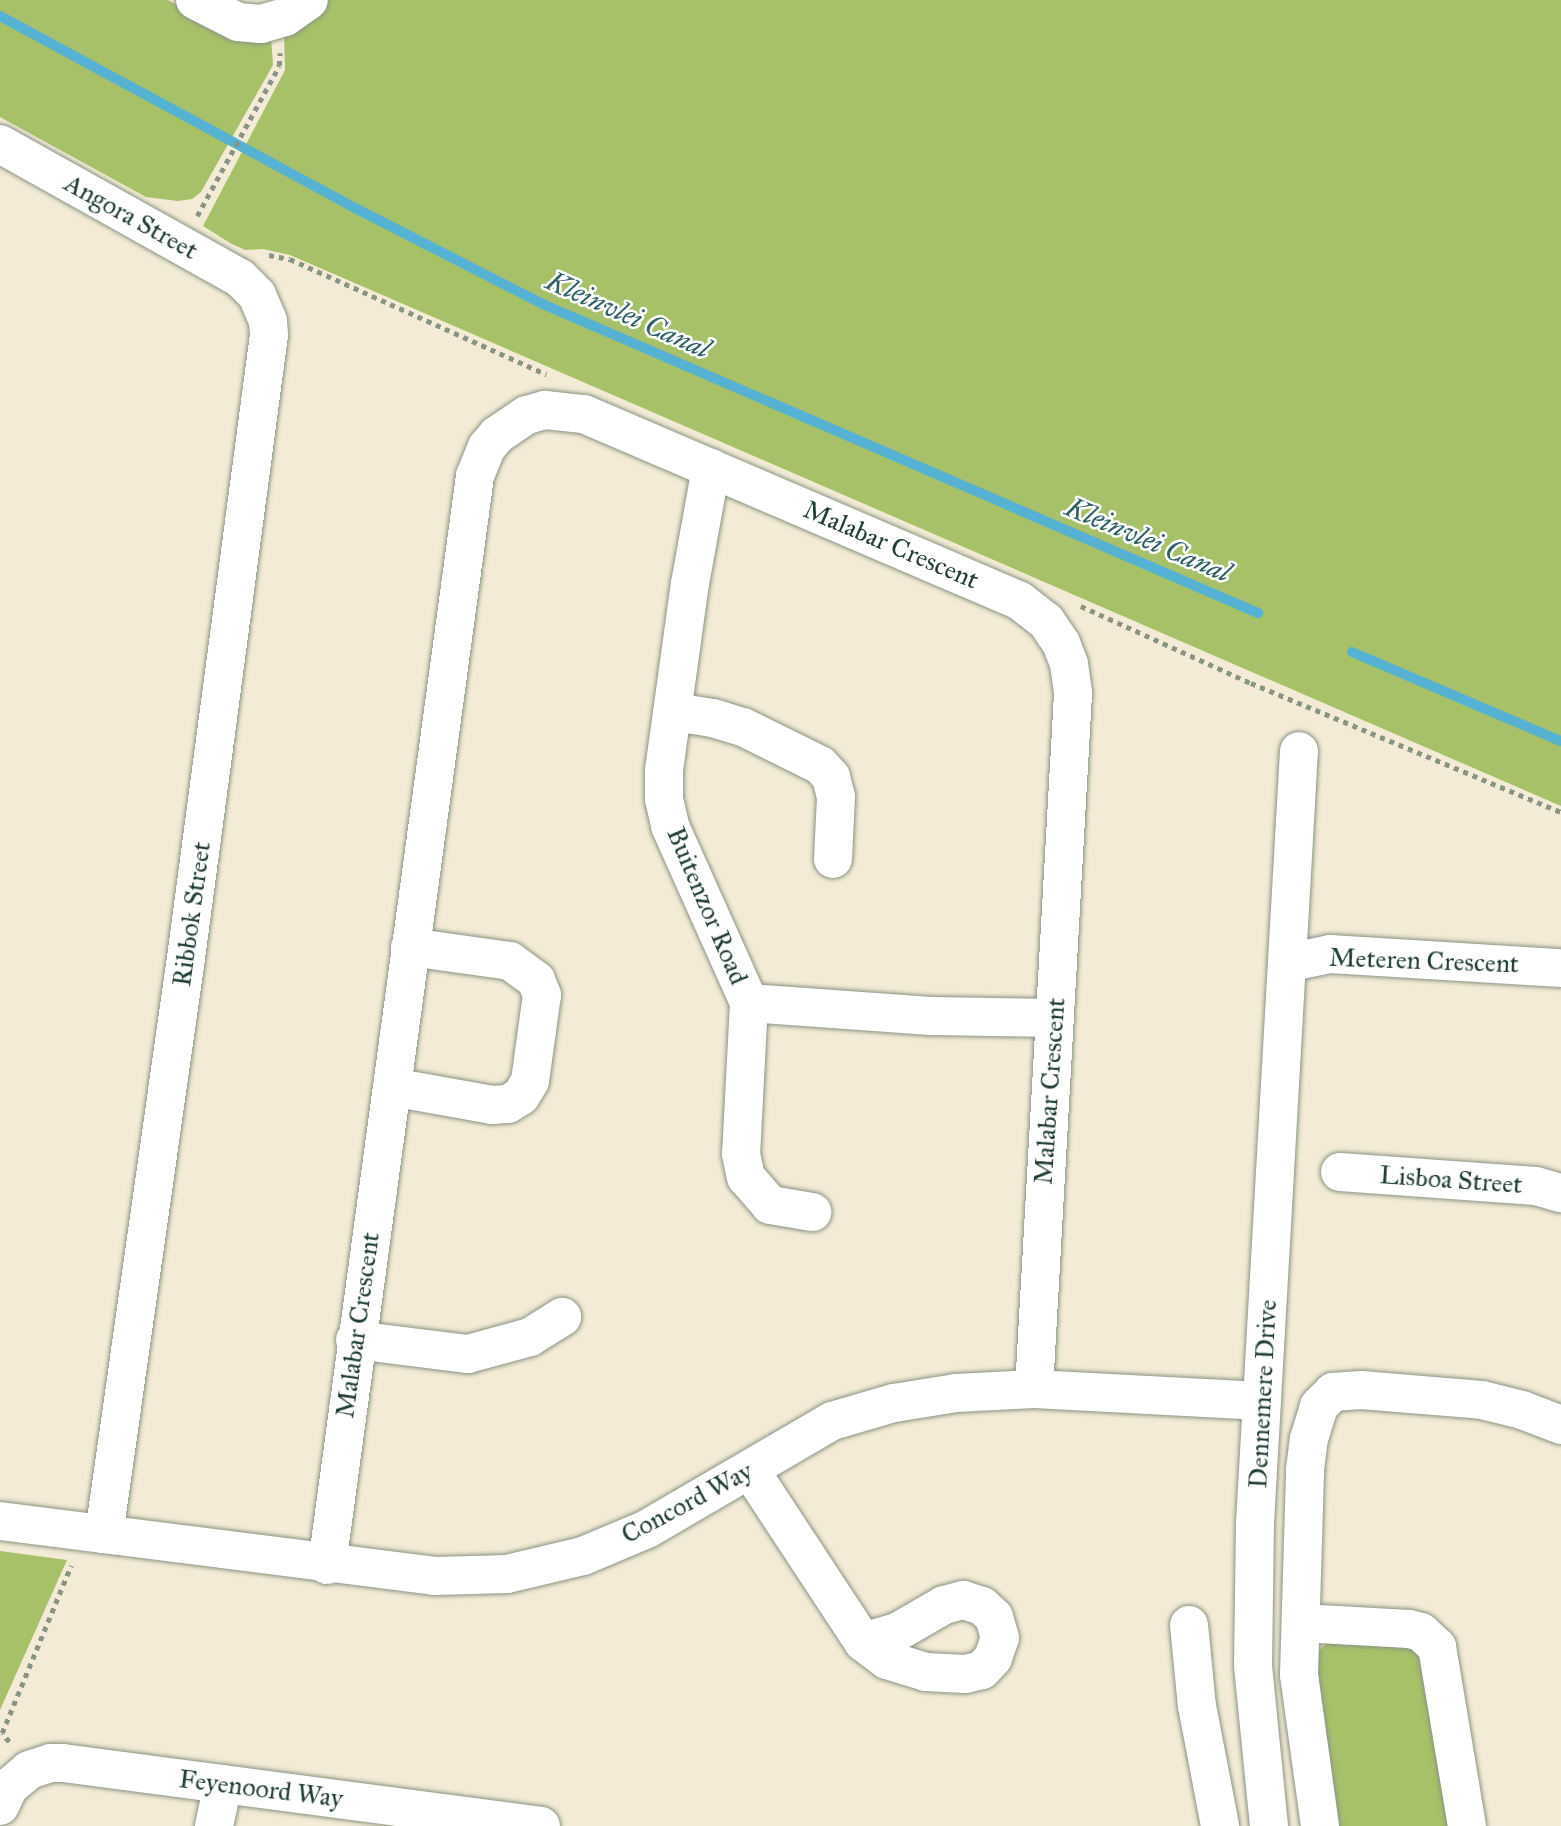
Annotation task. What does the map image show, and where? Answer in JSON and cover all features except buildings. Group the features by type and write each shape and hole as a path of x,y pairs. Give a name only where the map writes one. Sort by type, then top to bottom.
{"street":[{"path":"195,0 228,18 248,24 297,9"},
{"name":"Angora Street","path":"0,145 230,271 257,295"},
{"name":"Ribbok Street","path":"94,1534 186,958 269,335 264,308 257,295"},
{"name":"Malabar Crescent","path":"327,1564 355,1340 475,476 487,447 509,425 527,415 565,410 584,414 711,468 1020,601 1046,621 1061,643 1069,664 1073,694 1034,1389"},
{"name":"Buitenzor Road","path":"711,468 690,583 664,771 664,800 670,826 749,1003 931,1016 1055,1018"},
{"path":"674,712 743,727 820,765 831,778 836,797 833,859"},
{"name":"Dennemere Drive","path":"1269,1826 1253,1665 1255,1523 1299,751"},
{"path":"392,1087 492,1105 508,1104 521,1096 530,1081 542,995 536,980 510,961 410,947"},
{"name":"Meteren Crescent","path":"1287,962 1329,954 1561,968"},
{"path":"749,1003 741,1154 746,1177 771,1205 812,1212"},
{"name":"Lisboa Street","path":"1340,1172 1536,1186 1561,1193"},
{"path":"355,1340 468,1354 530,1337 562,1317"},
{"name":"Concord Way","path":"0,1521 435,1576 507,1574 583,1556 647,1529 832,1421 881,1407 956,1393 1034,1389 1262,1401"},
{"name":"Dennemere Drive","path":"1320,1826 1299,1675 1309,1439 1319,1406 1333,1392 1361,1390 1482,1400 1522,1410 1561,1425"},
{"path":"750,1470 863,1642"},
{"path":"1301,1623 1409,1629 1421,1632 1437,1647 1467,1826"},
{"path":"1189,1625 1197,1706 1217,1811 1264,1786"},
{"name":"Feyenoord Way","path":"29,1770 40,1765 63,1763 223,1784 413,1818 541,1826"},
{"path":"0,1806 9,1787 29,1770"},
{"path":"214,1826 223,1784"}],"path":[{"path":"208,196 264,93"},
{"path":"29,1770 1,1733 94,1534"}],"green space":[{"path":"0,0 168,0 226,32 271,37 273,65 201,192 192,199 178,201 146,197 0,117"},
{"path":"328,0 1561,0 1561,806 290,255 263,249 245,250 203,226 285,70 284,34"},
{"path":"0,1551 67,1560 0,1710"},
{"path":"1331,1639 1422,1647 1454,1826 1331,1826 1313,1656"}],"waterway":[{"name":"Kleinvlei Canal","path":"0,16 359,210 545,305 1258,613"},
{"name":"Kleinvlei Canal","path":"1352,652 1561,741"}]}
